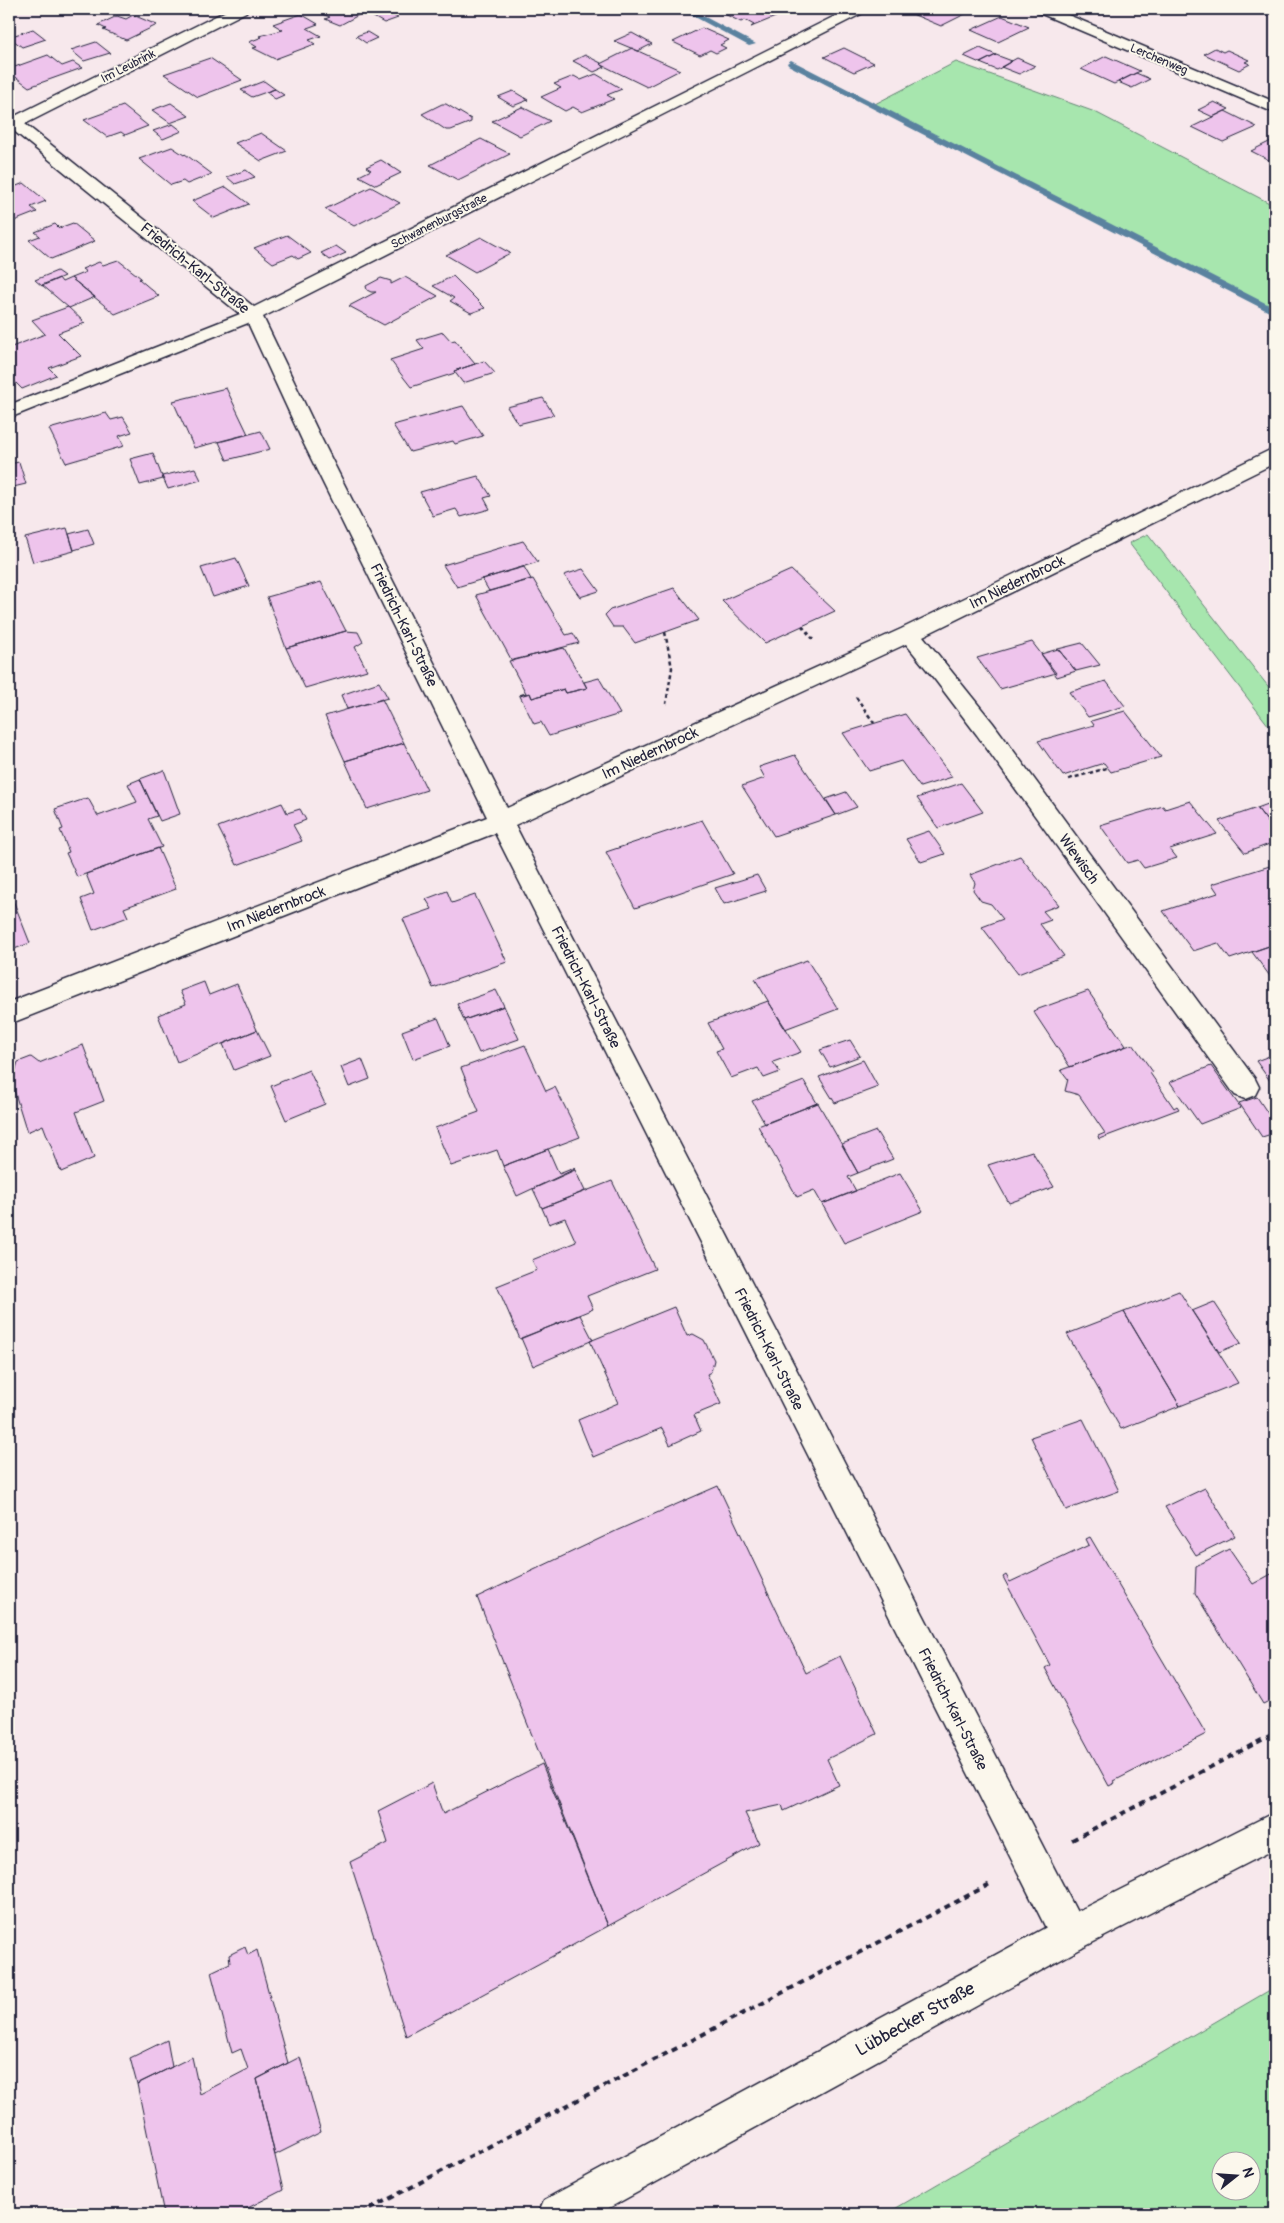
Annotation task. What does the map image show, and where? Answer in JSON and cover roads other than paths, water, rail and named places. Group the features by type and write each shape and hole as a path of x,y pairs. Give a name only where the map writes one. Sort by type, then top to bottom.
{"street":[{"name":"Im Leubrink","path":"11,121 241,9"},
{"name":"Schwanenburgstraße","path":"9,412 254,315 860,9"},
{"name":"Lerchenweg","path":"1042,9 1275,108"},
{"name":"Friedrich-Karl-Straße","path":"11,121 254,315 312,440 501,821 1030,1862 1069,1935"},
{"name":"Im Niedernbrock","path":"9,1013 501,821 909,634 1275,455"},
{"name":"Wiewisch","path":"909,634 985,728 1244,1088"},
{"name":"Lübbecker Straße","path":"558,2214 1069,1935 1275,1830"}],"waterway":[{"path":"684,9 752,44"},
{"path":"791,63 1275,312"}]}
